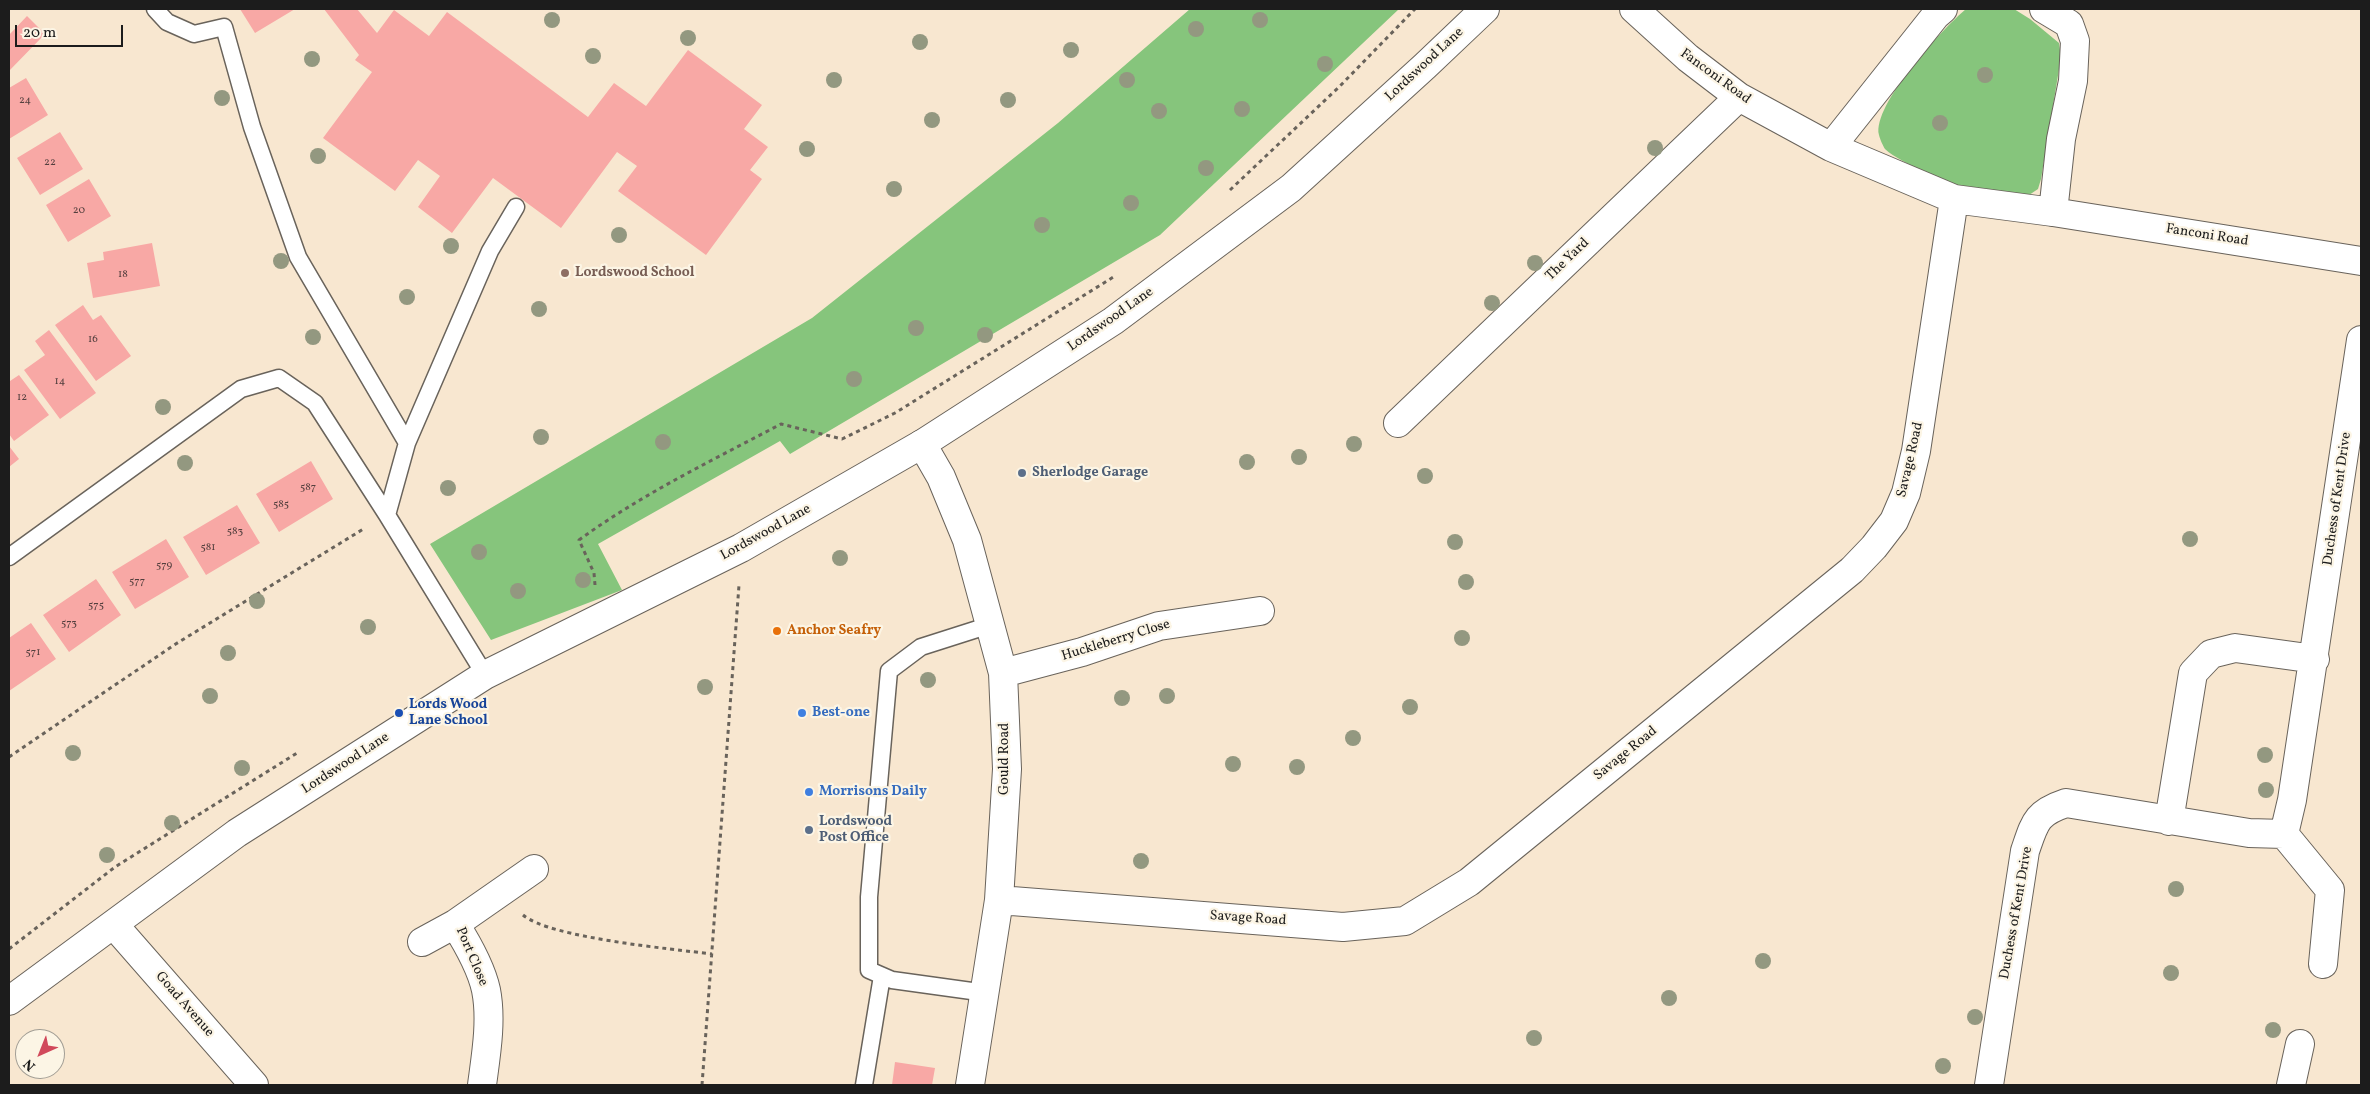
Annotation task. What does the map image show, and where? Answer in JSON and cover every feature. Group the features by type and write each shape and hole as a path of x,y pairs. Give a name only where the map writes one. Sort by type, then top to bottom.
{"street":[{"name":"Lordswood Lane","path":"9,1001 237,833 485,674 742,548 922,444 1113,321 1291,188 1485,9"},
{"name":"Fanconi Road","path":"1634,9 1688,58 1739,97 1831,148 1954,199 2053,212 2361,261"},
{"path":"1831,148 1931,21 1943,9"},
{"path":"2044,9 2069,24 2075,41 2073,81 2061,139 2053,212"},
{"name":"The Yard","path":"1398,423 1739,97"},
{"name":"Savage Road","path":"999,900 1343,927 1405,921 1469,882 1852,570 1874,548 1894,521 1906,494 1916,451 1954,199"},
{"name":"Duchess of Kent Drive","path":"1989,1085 2025,851 2036,822 2048,809 2066,803 2249,833 2284,834 2292,800 2314,659 2361,340"},
{"name":"Gould Road","path":"922,444 941,477 967,540 1003,673 1007,769 999,900 986,993 970,1085"},
{"name":"Huckleberry Close","path":"1003,673 1082,652 1158,626 1260,611"},
{"path":"2169,821 2193,672 2211,654 2235,648 2314,659"},
{"path":"2284,834 2330,890 2323,964"},
{"name":"Port Close","path":"482,1085 488,1039 486,990 472,953 454,924 534,869"},
{"path":"422,942 454,924"},
{"name":"Goad Avenue","path":"114,925 254,1085"},
{"path":"2291,1085 2300,1044"}],"lane":[{"path":"155,9 167,22 194,34 224,27 252,127 298,257 407,443"},
{"path":"387,515 407,443 490,251 516,207"},
{"path":"9,557 240,389 279,378 315,403 485,674"},
{"path":"986,993 892,980 869,970 869,897 889,671 921,647 990,625"},
{"path":"864,1085 882,976"}],"path":[{"path":"1222,196 1340,86 1415,9"},
{"path":"591,590 596,585 594,573 579,540 597,527 676,480 781,424 842,439 895,412 1122,272"},
{"path":"9,757 174,645 387,515"},
{"path":"702,1085 742,548"},
{"path":"500,893 528,919 546,927 656,947 712,954"}],"green space":[{"path":"1190,9 1399,9 1160,235 790,454 780,441 598,544 622,590 491,640 430,544 812,318 1058,123"},
{"path":"1966,9 2014,9 2030,19 2059,43 2061,57 2041,179 2038,189 2029,195 1985,193 1957,185 1916,168 1893,155 1885,149 1880,138 1880,122 1886,105 1897,87 1942,32"}],"building":[{"path":"240,9 295,9 255,33"},
{"path":"324,9 357,9 377,33 394,10 429,36 447,12 588,117 614,83 646,106 688,50 762,105 744,129 768,147 750,170 762,179 706,255 618,191 637,166 617,152 561,228 493,178 452,233 418,207 440,176 418,160 395,191 323,138 372,72 355,60 359,55"},
{"path":"27,16 45,34 9,71 9,35"},
{"path":"26,78 48,115 9,139 9,88"},
{"path":"60,132 83,169 40,195 17,158"},
{"path":"89,179 111,216 68,242 46,205"},
{"path":"152,243 160,286 93,298 87,263 104,260 103,252"},
{"path":"83,305 93,320 101,315 131,356 96,381 55,325"},
{"path":"49,330 96,393 60,419 24,370 45,355 35,341"},
{"path":"19,375 49,415 14,441 9,434 9,379 10,381"},
{"path":"9,446 19,459 9,467"},
{"path":"311,461 333,499 279,532 256,494"},
{"path":"237,505 260,543 206,575 183,537"},
{"path":"166,539 189,577 135,609 112,572"},
{"path":"96,579 121,615 69,652 43,615"},
{"path":"31,623 56,659 9,691 9,638"},
{"path":"895,1062 935,1068 932,1085 892,1085"}],"place":[{"name":"Lordswood School","path":"565,273"},
{"name":"Sherlodge Garage","path":"1022,473"},
{"name":"Anchor Seafry","path":"777,631"},
{"name":"Lords Wood Lane School","path":"399,713"},
{"name":"Best-one","path":"802,713"},
{"name":"Morrisons Daily","path":"809,792"},
{"name":"Lordswood Post Office","path":"809,830"}]}
